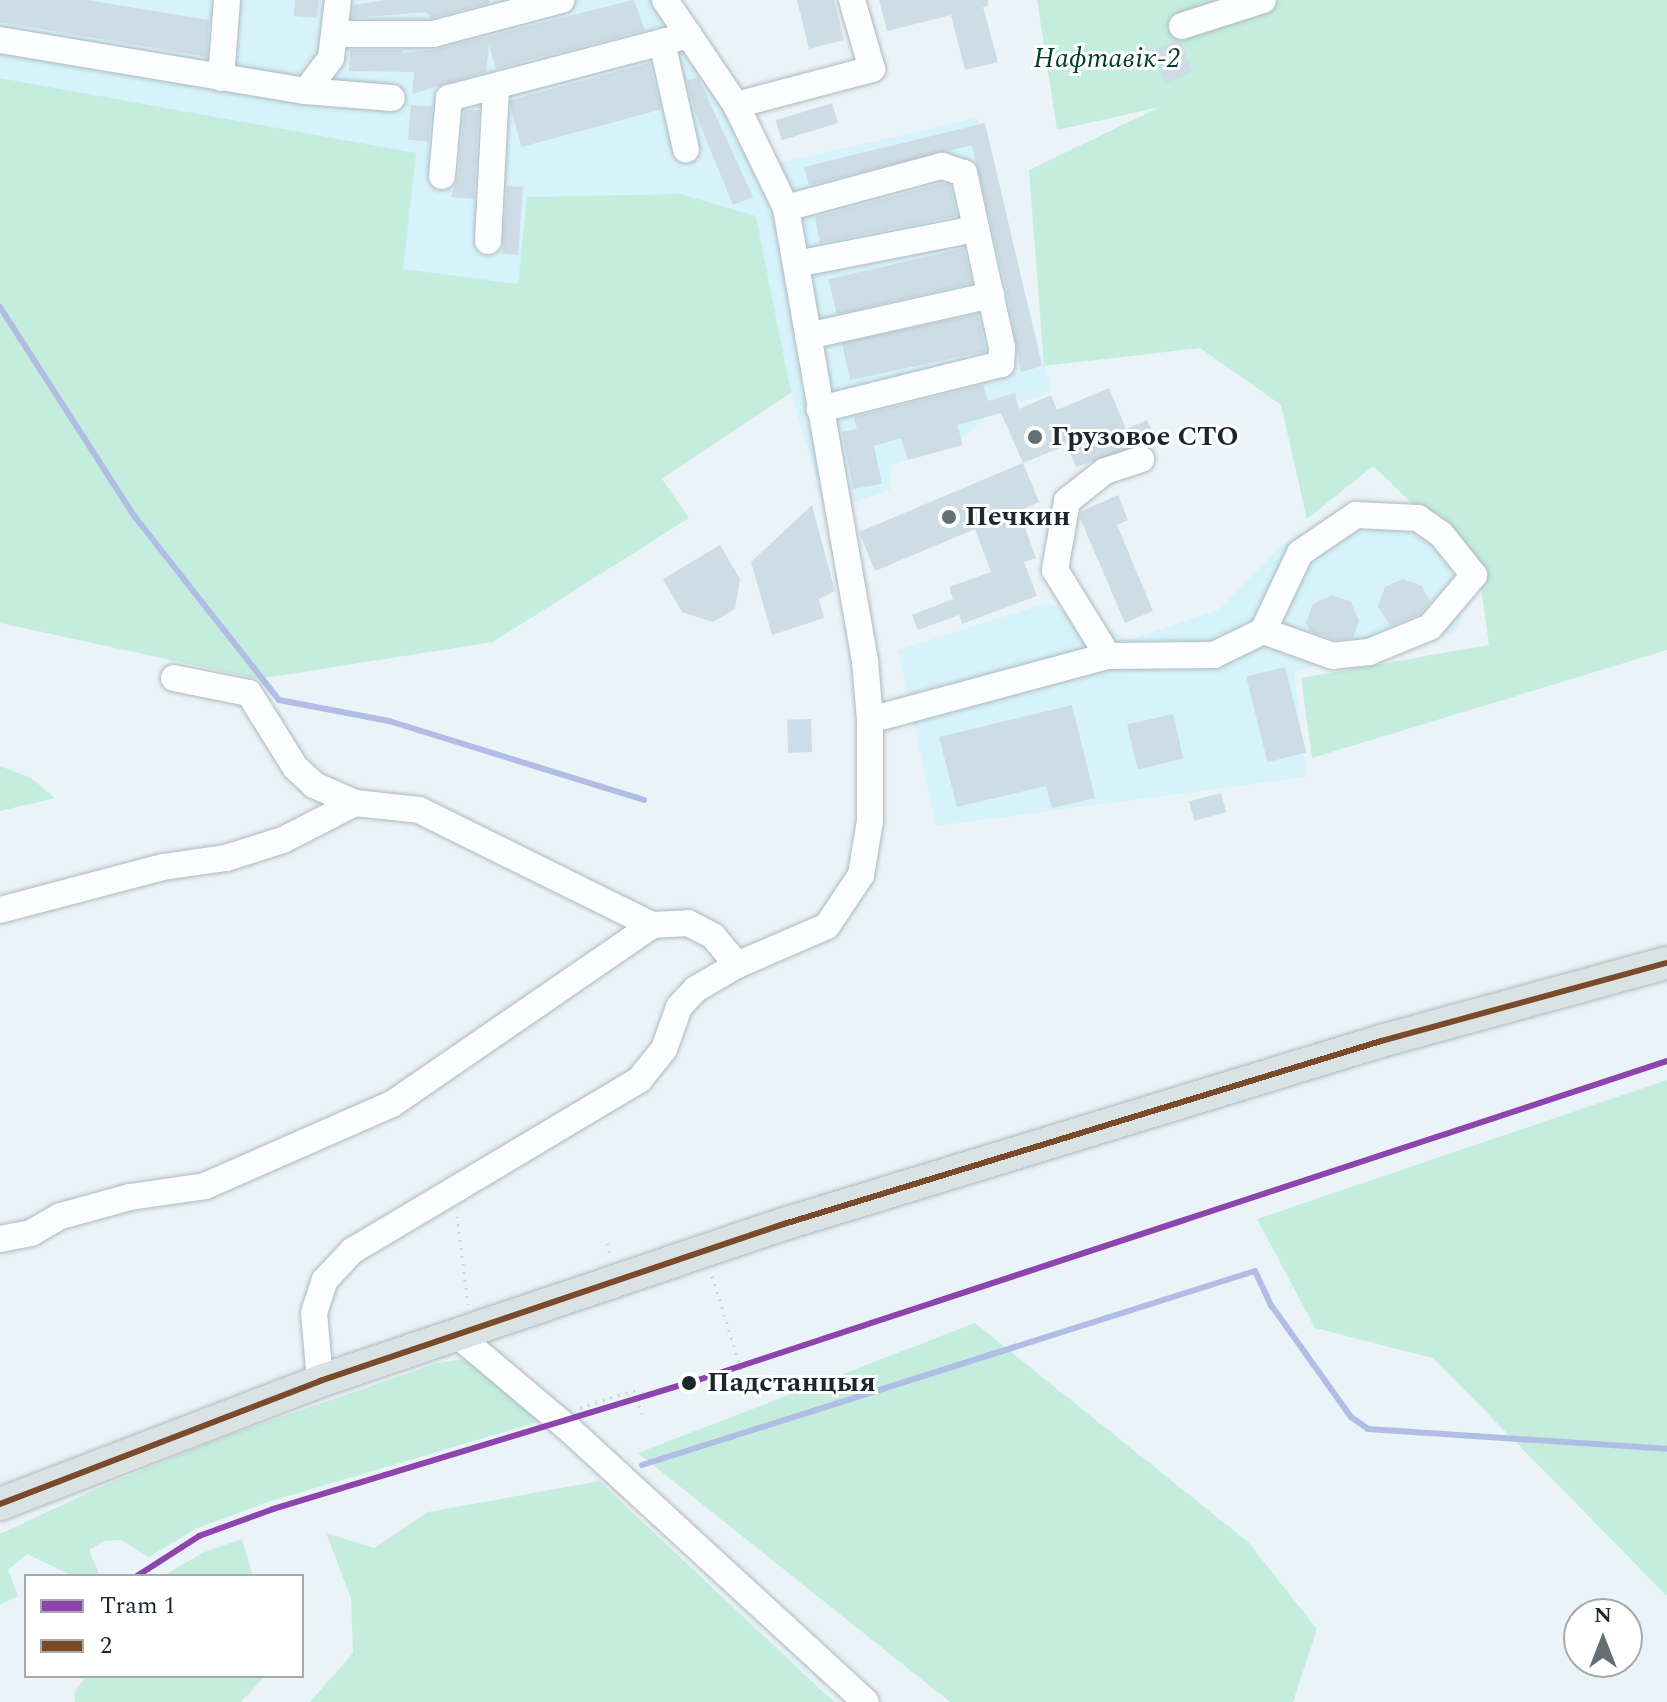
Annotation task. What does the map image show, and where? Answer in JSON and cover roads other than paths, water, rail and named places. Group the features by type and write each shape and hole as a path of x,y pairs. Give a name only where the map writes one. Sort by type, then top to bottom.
{"main road":[{"path":"0,1504 320,1381 463,1330 784,1224 1247,1082 1667,963"}],"street":[{"path":"306,91 331,58 338,0"},
{"path":"335,34 433,34 562,0"},
{"path":"320,1381 314,1313 325,1280 352,1251 453,1188 639,1080 664,1049 679,1007 696,989 737,965 827,926 861,875 870,821 870,720 865,661 786,208 736,105 665,0"},
{"path":"736,105 872,69 852,0"},
{"path":"1182,26 1263,0"},
{"path":"221,78 223,1"},
{"path":"442,176 449,98 689,35"},
{"path":"0,40 306,91 392,98"},
{"path":"662,42 686,149"},
{"path":"488,241 496,86"},
{"path":"786,208 942,166 964,173 1002,347 1001,364 820,409"},
{"path":"796,264 976,229"},
{"path":"808,336 991,295"},
{"path":"1108,656 1055,570 1067,501 1105,471 1141,459"},
{"path":"870,720 1108,656 1214,655 1263,631 1300,553 1356,515 1418,518 1441,534 1474,575 1430,627 1369,652 1333,656 1263,631"},
{"path":"174,678 249,693 295,767 314,785 355,803 419,810 652,925 688,923 713,936 737,965"},
{"path":"0,910 163,867 226,858 283,840 355,803"},
{"path":"0,1239 31,1233 61,1216 130,1197 205,1186 392,1104 652,925"},
{"path":"463,1330 866,1702"}],"waterway":[{"path":"0,307 135,517 279,700 389,721 644,800"},
{"path":"642,1465 1255,1271 1271,1305 1351,1417 1368,1429 1667,1449"}],"tram line":[{"name":"1","path":"140,1574 199,1536 273,1509 689,1383 1667,1061"}],"place":[{"name":"Грузовое СТО","path":"1035,437"},
{"name":"Печкин","path":"949,517"},
{"name":"Падстанцыя","path":"689,1383"}],"park label":[{"name":"Нафтавік-2","path":"1107,59"}]}
